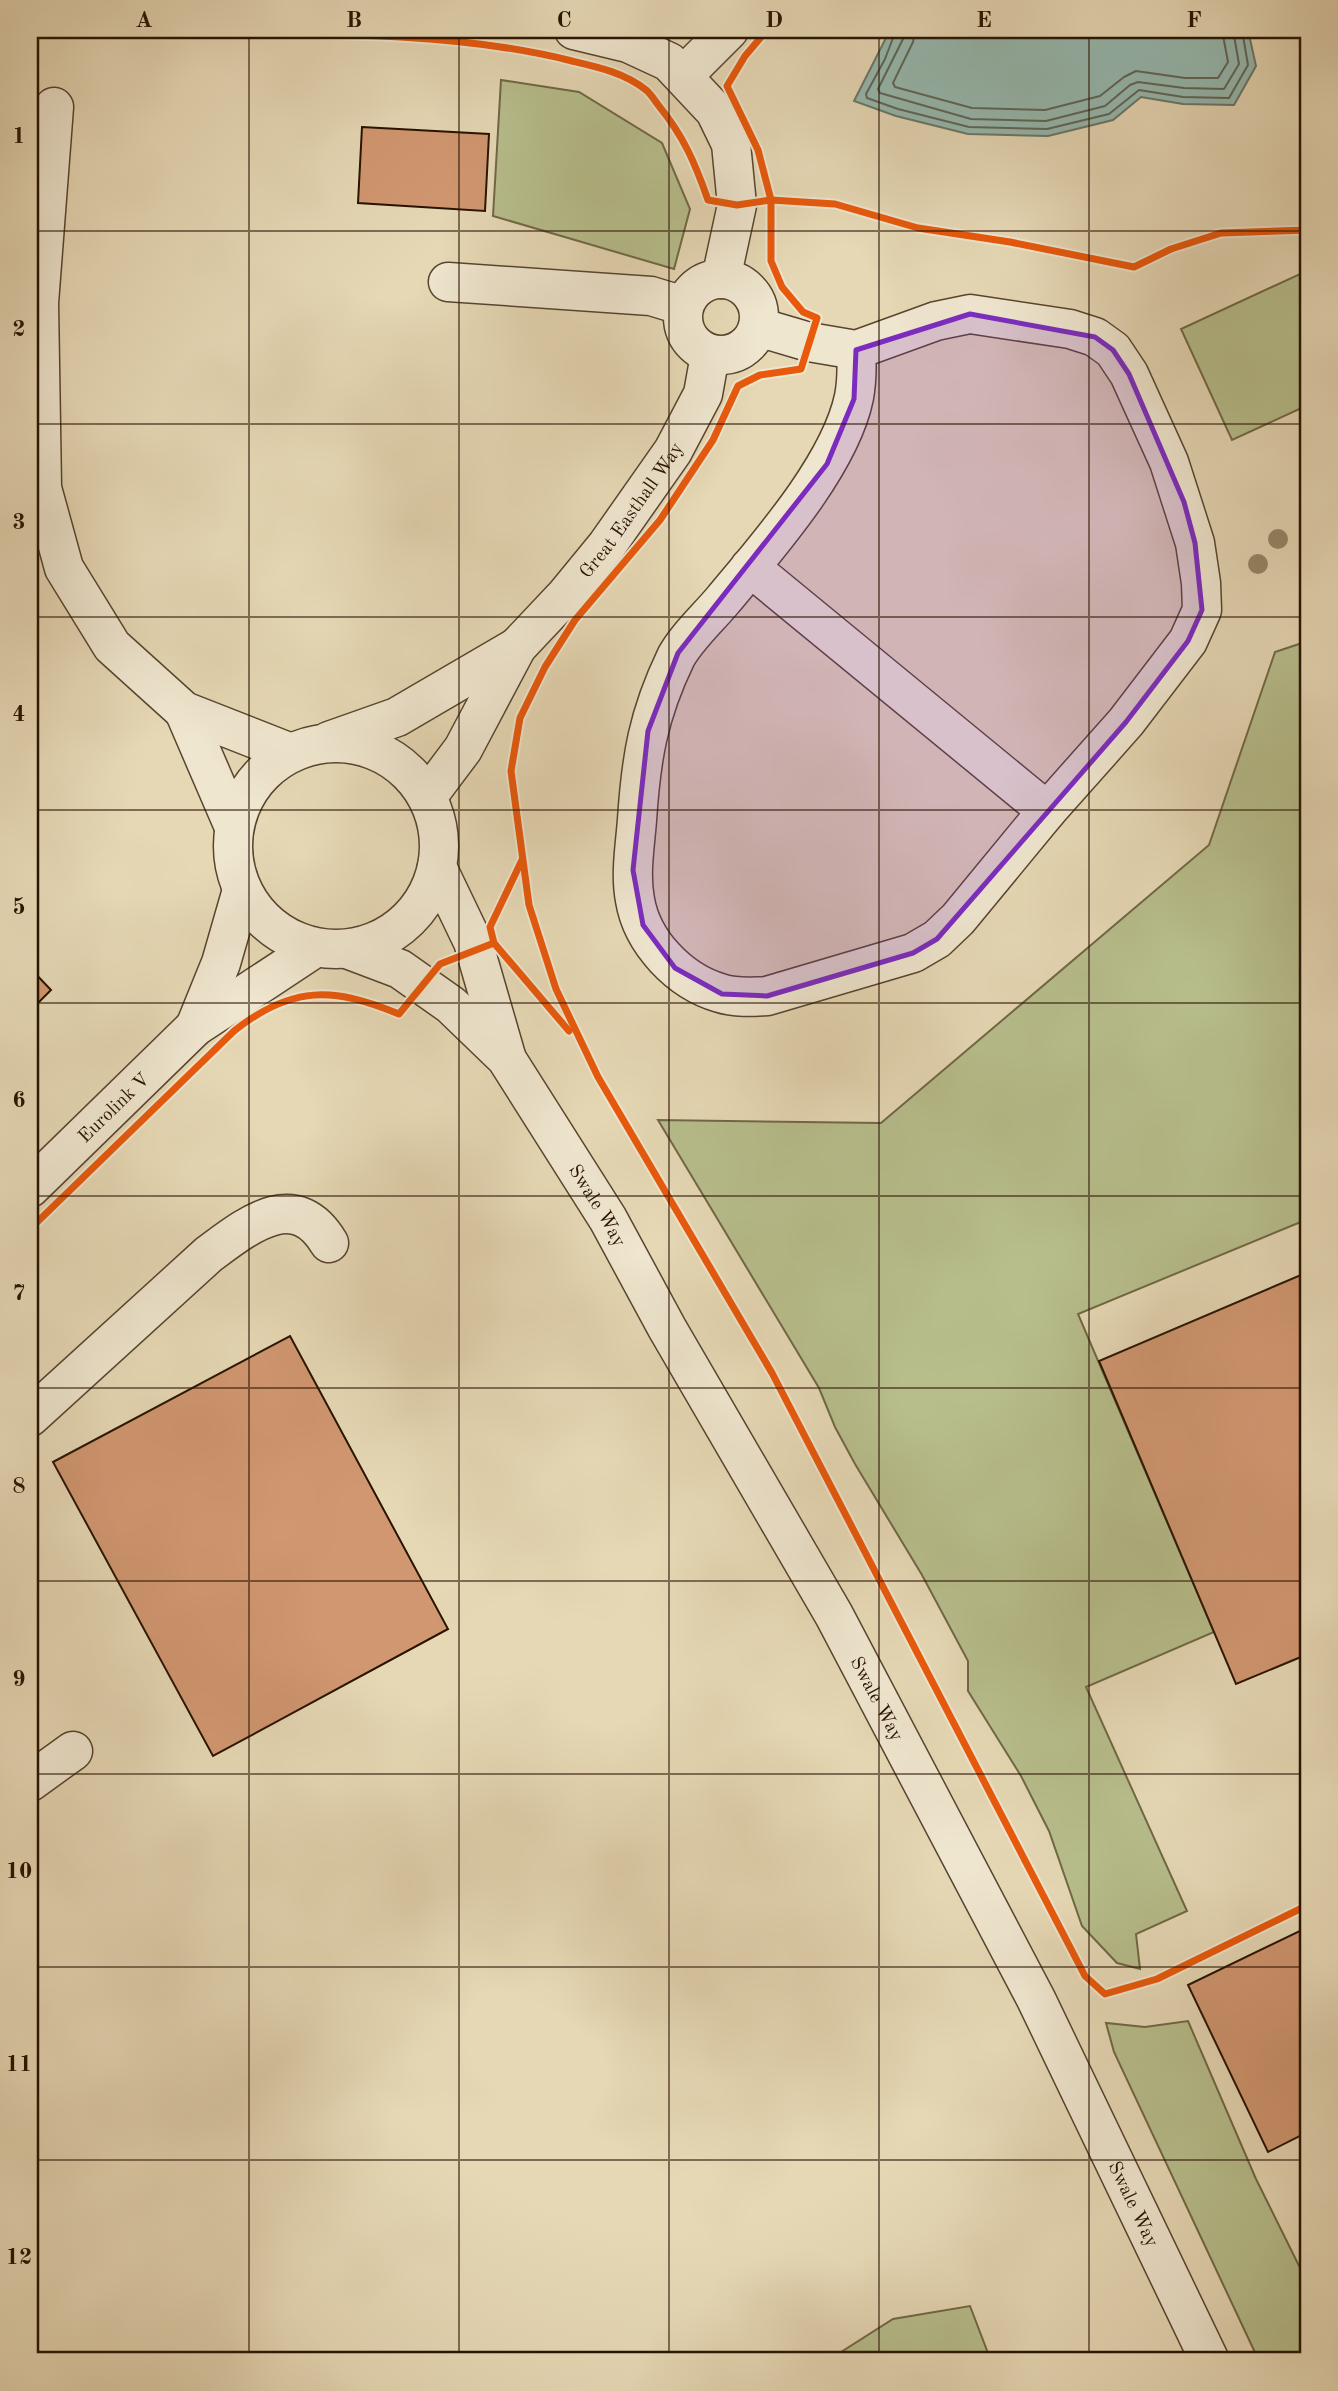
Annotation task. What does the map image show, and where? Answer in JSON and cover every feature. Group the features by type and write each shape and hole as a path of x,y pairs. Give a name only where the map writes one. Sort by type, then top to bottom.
{"street":[{"path":"574,30 628,43 669,62 715,111 731,144 737,205 722,279"},
{"path":"682,76 729,30"},
{"path":"54,107 39,303 42,488 64,568 111,646 184,711 306,749"},
{"path":"722,279 734,281 746,288 754,298 759,310 758,327 747,346 736,353 710,355 690,341 684,330 684,306 698,286 722,279"},
{"path":"448,282 651,296 684,306"},
{"path":"758,327 809,342 856,350 936,321 970,314 1070,328 1095,337 1113,350 1129,374 1169,462 1195,543 1202,610 1188,641 1126,722 1047,811 958,919 937,939 913,953 767,996 722,994 697,984 675,968 657,948 643,925 635,900 633,870 639,793 648,731 658,695 678,653 750,567 827,464 854,400 856,350"},
{"name":"Great Easthall Way","path":"427,797 463,748 517,647 566,595 607,545 673,452 703,394 710,355"},
{"path":"750,567 1047,811"},
{"name":"Great Easthall Way","path":"306,749 397,717 517,647"},
{"path":"184,711 234,827"},
{"path":"352,744 382,754 408,772 427,797 438,831 437,867 426,897 406,922 379,940 331,948 285,936 260,916 242,890 233,859 234,827 245,797 264,772 306,749 352,744"},
{"name":"Swale Way","path":"437,867 473,942 506,1058"},
{"name":"Eurolink V","path":"194,1027 221,963 242,890"},
{"name":"Swale Way","path":"331,948 400,969 451,1005 506,1058 608,1219 667,1328 834,1615 1036,1999 1210,2361"},
{"name":"Eurolink V","path":"30,1188 194,1027 331,948"},
{"path":"30,1417 209,1254 250,1226 272,1216 288,1213 305,1218 321,1229 329,1243"},
{"path":"30,1782 73,1751"}],"highlighted area":[{"path":"970,314 1095,337 1113,350 1129,374 1184,502 1195,543 1202,610 1188,641 1126,722 937,939 913,953 767,996 722,994 675,968 643,925 633,870 648,731 678,653 827,464 854,399 856,350"}],"green space":[{"path":"501,80 579,92 662,143 690,209 674,269 493,216"},
{"path":"1300,274 1308,293 1308,405 1232,440 1181,329"},
{"path":"1308,641 1308,1219 1078,1314 1214,1632 1086,1687 1187,1911 1136,1934 1140,1969 1117,1963 1082,1926 1049,1831 1021,1776 968,1691 968,1661 922,1575 855,1464 835,1427 819,1388 658,1120 881,1123 1209,845 1275,652"},
{"path":"1188,2021 1256,2179 1308,2284 1308,2361 1259,2361 1114,2052 1106,2023 1145,2027"},
{"path":"970,2306 991,2361 827,2361 893,2319"}],"water":[{"path":"890,30 1248,30 1256,66 1234,105 1183,104 1141,97 1113,120 1048,136 968,134 896,116 854,101"}],"building":[{"path":"362,127 489,134 485,211 358,203"},
{"path":"30,968 51,990 30,1011"},
{"path":"1308,1272 1308,1654 1236,1684 1099,1361"},
{"path":"290,1336 448,1629 213,1756 53,1462"},
{"path":"1308,1927 1308,2132 1268,2152 1188,1985"}],"cycle path":[{"path":"127,30 154,33 418,38 522,50 601,68 629,79 651,96 682,140 708,200 737,205 771,200 835,204 918,228 1010,242 1134,267 1171,249 1221,233 1308,230"},
{"path":"767,30 745,56 727,86 758,150 771,200 771,261 782,287 803,312 817,318 801,369 760,375 738,386 713,440 660,520 575,620 545,667 520,718 511,771 529,905 556,989 598,1077 772,1373 1085,1976 1105,1994 1157,1979 1308,1905"},
{"path":"522,860 490,927 494,943 569,1031"},
{"path":"30,1229 234,1031 255,1016 275,1005 314,995 354,999 399,1014 440,964 494,943"}]}
